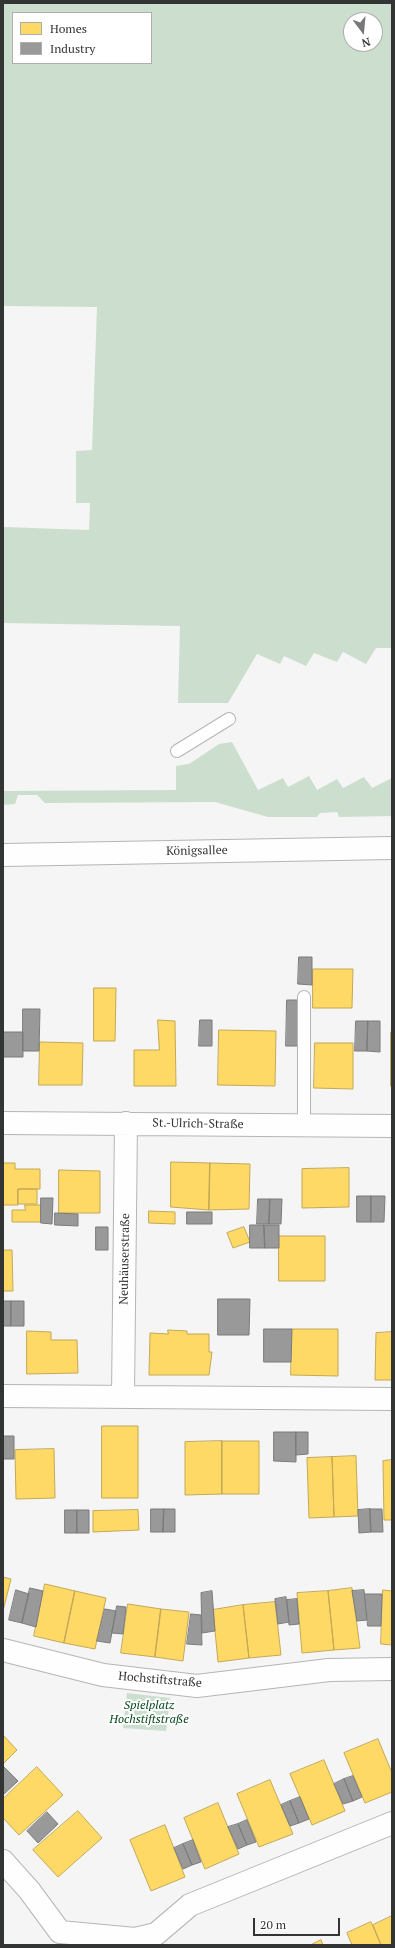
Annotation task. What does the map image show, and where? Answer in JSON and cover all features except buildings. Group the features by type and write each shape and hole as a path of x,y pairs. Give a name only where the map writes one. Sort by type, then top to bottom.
{"street":[{"name":"Königsallee","path":"3,855 392,848"},
{"name":"St.-Ulrich-Straße","path":"3,1123 392,1126"},
{"name":"Neuhäuserstraße","path":"123,1396 126,1123"},
{"path":"3,1396 392,1399"},
{"name":"Hochstiftstraße","path":"3,1650 103,1675 197,1686 329,1670 392,1669"},
{"path":"3,1861 28,1890 60,1932 159,1940 190,1905 392,1823"}],"lane":[{"path":"177,751 229,719"},
{"path":"304,997 304,1125"}],"green space":[{"path":"3,3 392,3 392,648 376,648 366,664 343,652 337,662 314,653 306,666 284,656 280,664 257,654 228,703 178,703 180,626 3,623 3,527 89,530 90,503 76,503 76,451 92,450 97,307 3,306"},
{"path":"232,742 258,790 283,778 288,787 309,776 317,790 337,779 343,788 364,777 372,788 392,778 392,816 339,817 337,812 320,813 317,817 268,817 215,802 45,803 37,795 18,795 15,804 3,805 3,791 176,790 176,766 189,764 219,744"},
{"name":"Spielplatz Hochstiftstraße","path":"127,1693 170,1698 166,1731 123,1728"}]}
